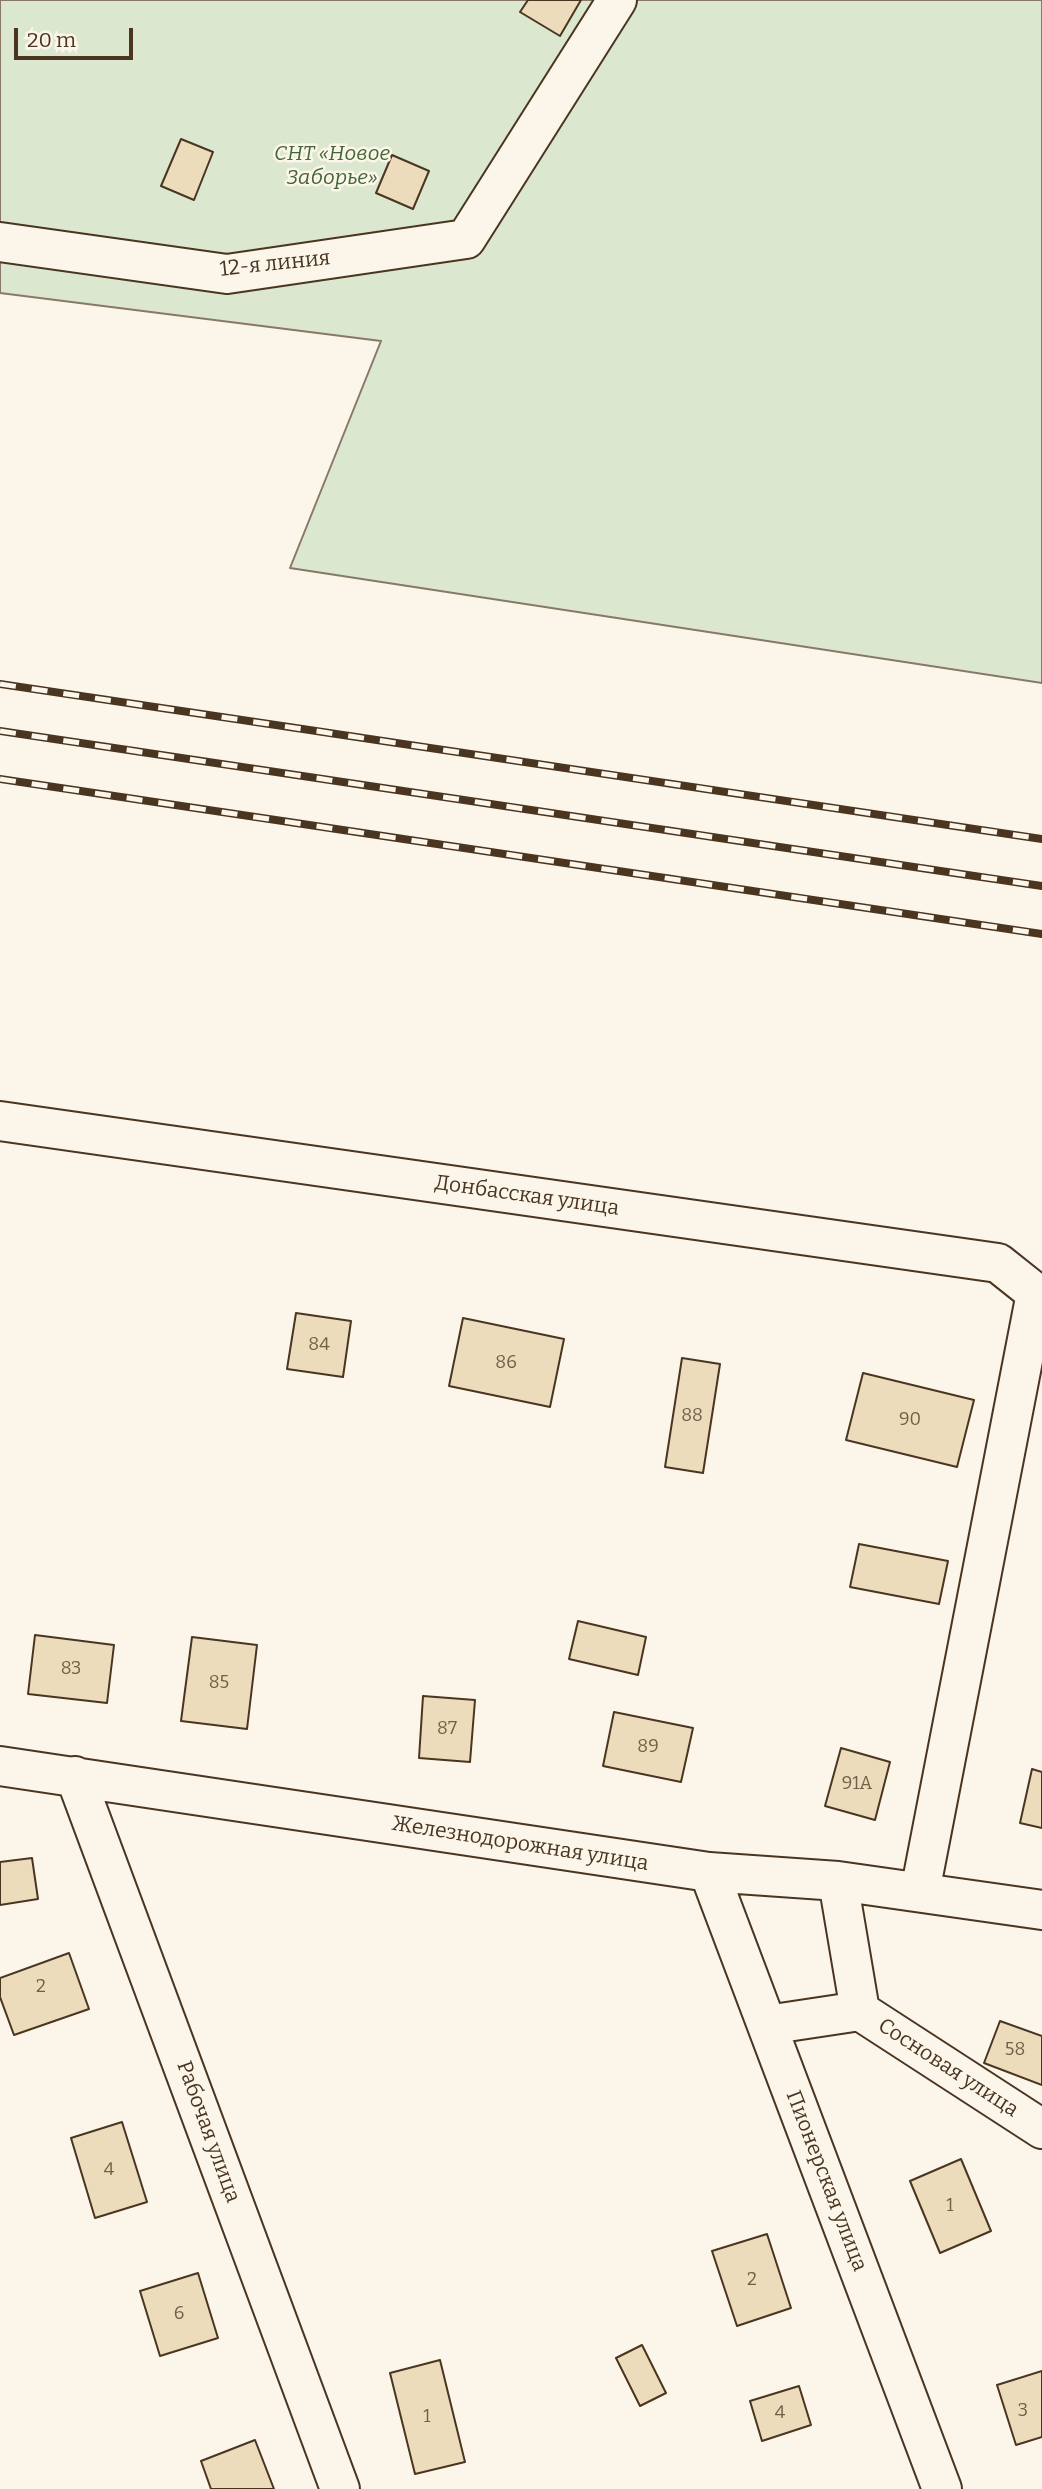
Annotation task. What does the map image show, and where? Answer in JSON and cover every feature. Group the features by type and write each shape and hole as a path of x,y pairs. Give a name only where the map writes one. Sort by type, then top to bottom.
{"street":[{"name":"12-я линия","path":"0,242 227,274 466,239 617,0"},
{"name":"Донбасская улица","path":"0,1121 998,1263 1039,1296"},
{"path":"920,1892 1039,1296"},
{"name":"Железнодорожная улица","path":"0,1766 709,1872 838,1881 1042,1910"},
{"name":"Рабочая улица","path":"75,1776 340,2489"},
{"name":"Пионерская улица","path":"709,1872 943,2489"},
{"name":"Сосновая улица","path":"838,1881 860,2011 1042,2129"},
{"path":"767,2025 860,2011"}],"green space":[{"name":"СНТ «Новое Заборье»","path":"0,0 1042,0 1042,683 290,568 381,341 0,293"}],"building":[{"path":"528,0 581,0 560,36 520,12"},
{"path":"181,139 213,152 194,200 161,186"},
{"path":"392,155 429,171 413,209 376,193"},
{"path":"296,1313 351,1321 343,1377 287,1369"},
{"path":"463,1318 564,1339 550,1407 449,1386"},
{"path":"682,1358 720,1364 703,1473 665,1467"},
{"path":"863,1373 974,1400 957,1467 846,1440"},
{"path":"859,1544 948,1561 939,1604 850,1587"},
{"path":"578,1621 646,1637 638,1675 569,1659"},
{"path":"35,1635 114,1645 107,1703 28,1694"},
{"path":"192,1637 257,1645 247,1729 181,1721"},
{"path":"423,1696 475,1700 470,1762 419,1758"},
{"path":"614,1712 693,1728 681,1782 603,1766"},
{"path":"841,1748 890,1762 875,1820 825,1806"},
{"path":"1032,1769 1042,1772 1042,1828 1020,1823"},
{"path":"32,1858 38,1899 0,1905 0,1862"},
{"path":"69,1953 89,2009 14,2035 0,1997 0,1978"},
{"path":"1000,2021 1042,2036 1042,2085 984,2063"},
{"path":"122,2122 147,2202 95,2218 71,2138"},
{"path":"961,2159 991,2231 940,2253 910,2181"},
{"path":"767,2234 791,2308 737,2326 712,2251"},
{"path":"198,2273 218,2338 160,2356 140,2291"},
{"path":"642,2345 666,2393 640,2406 616,2358"},
{"path":"440,2360 465,2462 415,2474 390,2373"},
{"path":"1042,2371 1042,2437 1016,2445 997,2385"},
{"path":"799,2386 811,2425 762,2441 750,2401"},
{"path":"255,2440 274,2489 211,2489 201,2461"}],"railway":[{"path":"0,684 1042,839"},
{"path":"0,731 1042,886"},
{"path":"0,779 1042,934"}]}
